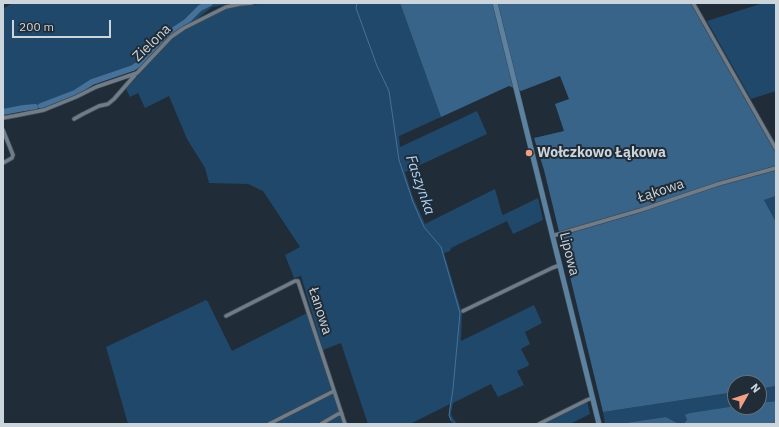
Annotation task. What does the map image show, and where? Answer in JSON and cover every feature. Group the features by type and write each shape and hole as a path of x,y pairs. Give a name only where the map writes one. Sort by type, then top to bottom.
{"street":[{"name":"Zielona","path":"74,119 114,100 135,74 174,34 226,7 252,3"},
{"name":"Lipowa","path":"494,3 599,424"},
{"path":"693,3 776,149"},
{"name":"Zielona","path":"3,118 44,110 96,87 135,74"},
{"path":"3,130 13,155 12,158 3,163"},
{"name":"Łąkowa","path":"552,236 641,210 718,184 776,168"},
{"path":"463,311 560,265"},
{"name":"Łanowa","path":"226,316 295,281 298,281 345,424"},
{"path":"269,424 334,391"},
{"path":"539,424 592,398"},
{"path":"321,424 338,414 342,414"}],"shaded area":[{"path":"12,3 237,3 212,7 197,19 174,32 138,68 87,87 73,95 39,108 3,114 3,9"},
{"path":"269,3 400,3 441,117 399,136 400,147 477,111 487,134 405,172 413,197 425,224 495,189 503,215 538,198 543,220 513,234 507,221 451,248 450,251 444,253 462,313 461,341 534,305 542,323 525,332 530,344 521,349 529,364 528,366 517,371 524,385 498,397 491,384 453,403 451,414 458,424 453,424 450,419 450,404 410,424 368,424 341,343 323,350 301,276 294,278 285,255 300,247 263,191 248,184 209,183 205,168 187,139 169,96 145,108 138,93 130,97 126,89 175,36 195,24 224,10 238,6"},
{"path":"400,3 692,3 776,152 776,196 764,200 776,222 776,386 767,388 767,375 727,375 727,393 603,412 544,170 534,138 564,131 555,104 569,99 560,76 521,91 509,86 441,117"},
{"path":"763,3 776,3 776,91 751,99 707,21"},
{"path":"776,196 776,222 764,200"},
{"path":"206,300 232,351 307,313 343,424 128,424 106,347"},
{"path":"776,386 776,401 767,402 767,388"},
{"path":"727,393 727,407 690,413 684,424 677,423 666,417 618,424 605,424 603,412"},
{"path":"587,401 590,414 570,424 541,424"},
{"path":"776,401 776,424 684,424 687,419 685,415 690,413 727,407 727,415 767,415 767,402"},
{"path":"666,417 677,423 684,424 618,424"}],"waterway":[{"path":"41,106 75,93 92,82 133,68 142,62 168,34 186,22 200,8 210,3"},
{"name":"Faszynka","path":"357,3 356,8 377,66 389,91 399,160 413,202 424,227 441,247 460,313 449,415 451,420"},
{"path":"3,112 35,107"}],"place":[{"name":"Wołczkowo Łąkowa","path":"529,153"}]}
